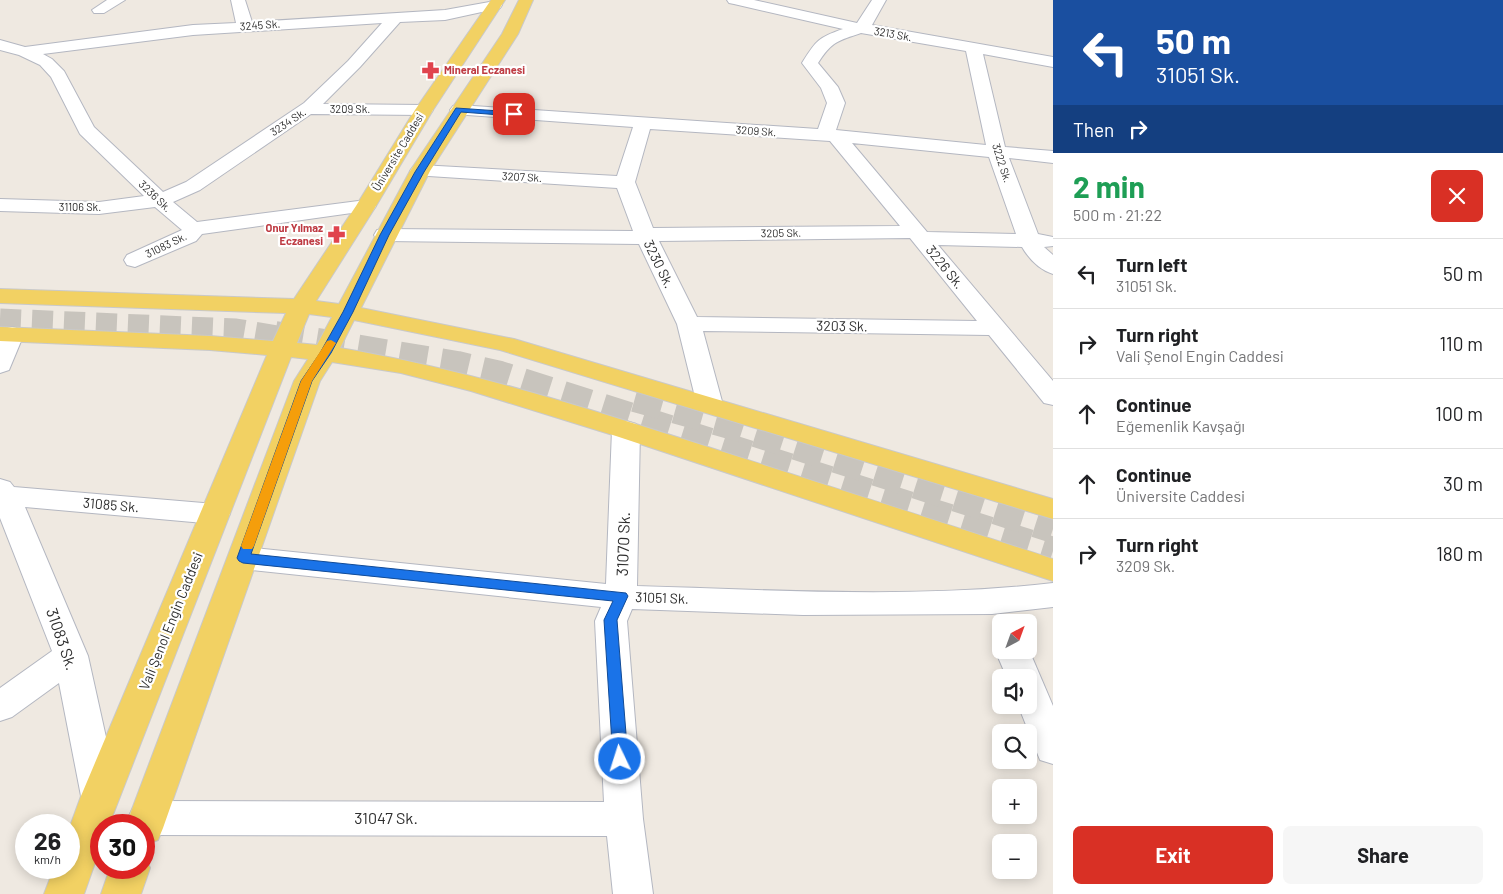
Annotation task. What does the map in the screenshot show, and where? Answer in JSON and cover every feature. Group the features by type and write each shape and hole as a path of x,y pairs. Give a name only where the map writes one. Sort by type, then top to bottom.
{"main road":[{"path":"148,814 307,381 348,312 385,235 420,172 508,37 524,8 526,0"},
{"name":"Üniversite Caddesi","path":"282,350 301,306 366,206 424,110 497,3"},
{"path":"0,296 301,306 348,312 504,344 1053,509"},
{"path":"6,334 210,343 325,353 402,366 480,386 626,430 1053,570"},
{"path":"480,386 472,383 463,374 461,369 464,359 475,351 504,344"},
{"name":"Vali Şenol Engin Caddesi","path":"64,894 100,796 282,350"},
{"path":"121,894 126,879"}],"street":[{"path":"99,10 118,0"},
{"path":"238,0 245,26"},
{"name":"3213 Sk.","path":"734,0 860,28 1053,62"},
{"path":"831,136 836,103 829,86 810,64 822,44 829,39 860,28 866,23 879,0"},
{"name":"3245 Sk.","path":"25,52 193,30 445,15 497,3"},
{"name":"3234 Sk.","path":"160,200 193,186 307,109 354,64 396,18"},
{"name":"3236 Sk.","path":"0,45 25,52 46,62 58,75 86,130 186,225 196,228"},
{"name":"3222 Sk.","path":"972,48 997,152 1029,240 1036,252 1053,267"},
{"name":"3209 Sk.","path":"307,109 424,110"},
{"name":"3209 Sk.","path":"459,110 831,136 1053,157"},
{"path":"625,182 643,123"},
{"name":"3226 Sk.","path":"831,136 919,235 1053,397"},
{"name":"3207 Sk.","path":"420,172 625,182"},
{"name":"3230 Sk.","path":"625,182 645,236 689,324 710,405"},
{"name":"31106 Sk.","path":"0,205 99,208 160,200"},
{"path":"196,228 366,206"},
{"name":"31083 Sk.","path":"135,260 188,236 196,228"},
{"name":"3205 Sk.","path":"385,235 919,235 1053,241"},
{"name":"3203 Sk.","path":"689,324 994,328"},
{"path":"0,365 6,334"},
{"name":"31070 Sk.","path":"626,430 621,596 611,620 624,819 633,894"},
{"name":"31083 Sk.","path":"4,502 71,656 100,796"},
{"name":"31085 Sk.","path":"4,502 215,514"},
{"name":"31051 Sk.","path":"243,558 621,596 997,613 1053,595"},
{"path":"0,707 71,656"},
{"path":"1037,710 1053,749"},
{"name":"31047 Sk.","path":"155,823 624,819"}],"tunnel":[{"path":"0,319 236,329 283,337"},
{"path":"275,335 457,365 500,375 1053,551"},
{"path":"635,398 737,427 1053,529"}],"slow traffic":[{"path":"247,546 307,381 331,343"}],"place":[{"name":"Mineral Eczanesi","path":"430,70"},
{"name":"Onur Yılmaz Eczanesi","path":"337,234"}],"route":[{"path":"514,114 459,110 420,172 385,235 348,312 307,381 243,558 621,596 611,620 620,759"}]}
